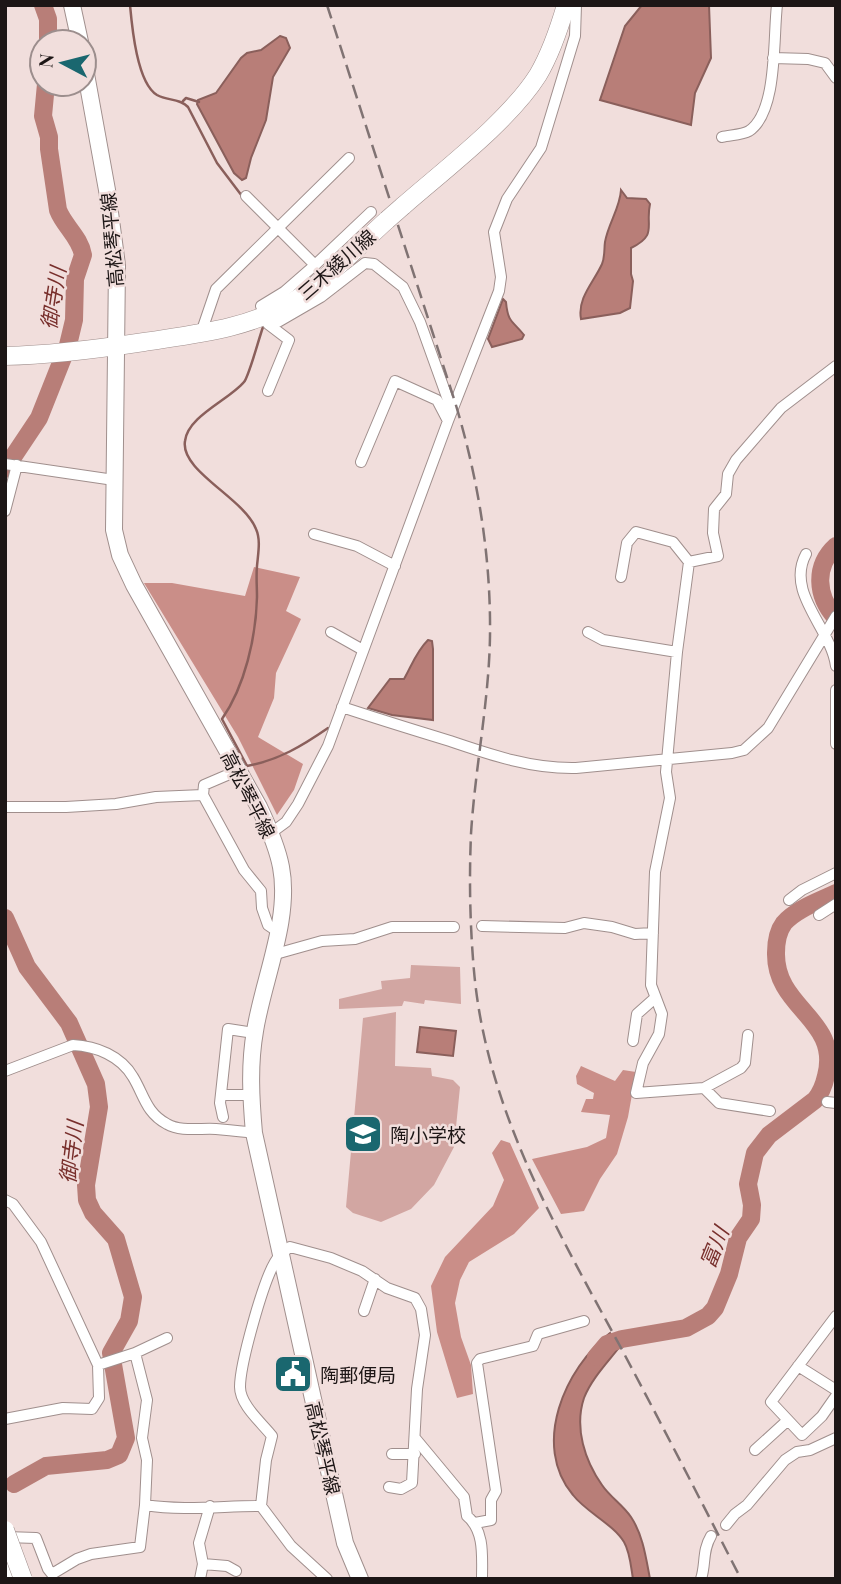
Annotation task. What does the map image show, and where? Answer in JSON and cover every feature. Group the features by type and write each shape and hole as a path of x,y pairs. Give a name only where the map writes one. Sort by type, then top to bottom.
{"main road":[{"path":"72,5 77,28"},
{"name":"三木綾川線","path":"5,356 61,354 201,333 266,320 313,286 379,216 403,206 477,141 519,99 567,31 566,5"},
{"name":"高松琴平線","path":"90,98 117,265 114,530 120,555 134,585 271,832 281,867 283,884 277,931 254,1033 251,1095 254,1133 345,1543 360,1579"},
{"path":"5,1530 23,1579"},
{"path":"5,1571 8,1579"}],"street":[{"path":"271,832 286,822 298,804 328,746 499,291 501,277 494,232 507,199 541,148 567,31 579,5"},
{"path":"722,137 747,132 765,110 777,5"},
{"path":"773,58 808,59 825,63 836,78"},
{"path":"201,333 216,289 349,158"},
{"path":"246,195 315,265"},
{"path":"268,391 289,340 266,320 261,306 284,292 379,216"},
{"path":"266,320 321,297 361,260 374,264 403,287 420,322 450,416"},
{"path":"689,562 718,556 713,533 714,509 726,494 728,474 736,460 781,408 836,366"},
{"path":"361,462 395,381 437,400 450,416"},
{"path":"5,511 12,465 114,480"},
{"path":"621,577 627,543 636,532 673,542 679,546 689,562 667,758 666,784 670,798 655,872 651,985 662,1014 659,1034 643,1063 636,1093 704,1088 741,1068 745,1063 748,1035"},
{"path":"314,534 357,546 395,566"},
{"path":"806,554 800,565 800,586 825,634 836,667"},
{"path":"342,707 530,765 576,768 732,753 744,750 768,728 836,616"},
{"path":"331,632 363,650"},
{"path":"588,632 603,640 677,652"},
{"path":"836,690 836,744"},
{"path":"239,770 204,785 203,795 244,870 261,891 262,908 268,925 277,931"},
{"path":"5,807 116,804 156,797 203,795"},
{"path":"789,900 802,890 834,878"},
{"path":"819,915 836,904"},
{"path":"482,926 565,928 584,923 635,934 653,933"},
{"path":"272,955 322,941 355,939 392,927 454,927"},
{"path":"633,1041 637,1014 655,998"},
{"path":"223,1117 221,1095 228,1029 254,1033"},
{"path":"5,1071 78,1045 98,1049 119,1059 132,1075 148,1109 168,1125 254,1133"},
{"path":"704,1088 719,1103 770,1111"},
{"path":"221,1095 251,1095"},
{"path":"5,1200 13,1204 41,1242 107,1361 99,1398 92,1409 63,1408 5,1419"},
{"path":"327,1579 290,1546 261,1506 266,1460 272,1436 254,1418 240,1389 254,1320 273,1264 290,1247 331,1258 375,1279 387,1288 415,1298 421,1309 425,1335 417,1389 412,1483 401,1489 389,1487"},
{"path":"364,1311 375,1279"},
{"path":"836,1316 771,1402 802,1435 822,1416 836,1396"},
{"path":"475,1523 491,1520 491,1500 496,1491 477,1363 480,1359 533,1346 538,1334 584,1321"},
{"path":"107,1361 135,1353 167,1338"},
{"path":"5,1537 36,1538 52,1574 77,1559 92,1554 141,1547 147,1460 142,1438 147,1400 135,1353"},
{"path":"798,1366 836,1390"},
{"path":"755,1450 788,1420"},
{"path":"415,1438 464,1497 467,1516 475,1523 482,1544 482,1579"},
{"path":"726,1525 747,1505 785,1460 797,1452 810,1450 836,1438"},
{"path":"392,1454 415,1454"},
{"path":"145,1506 173,1509 261,1506"},
{"path":"200,1579 203,1564 199,1543 210,1506"},
{"path":"701,1579 704,1550 711,1536"},
{"path":"203,1564 227,1566 236,1571"}],"shaded area":[{"path":"642,5 709,5 711,58 695,93 691,125 600,100 625,26"},
{"path":"280,36 286,38 290,48 273,77 266,120 246,178 242,180 234,173 197,104 198,100 216,93 247,53 261,50"},
{"path":"621,190 627,198 646,199 650,204 648,234 631,248 633,281 630,308 620,313 581,319 581,304 603,261 605,242"},
{"path":"503,299 509,318 524,335 522,339 492,347 488,339"},
{"path":"254,567 300,577 286,611 301,619 276,673 274,698 258,737 303,764 294,790 277,815 238,737 144,583 172,583 245,596"},
{"path":"428,640 432,641 433,649 433,720 392,715 368,708 390,679 404,679"},
{"path":"411,965 460,967 461,1004 425,1000 424,1004 404,1001 402,1006 339,1009 339,999 382,989 381,981 410,978"},
{"path":"396,1012 395,1066 431,1068 432,1076 453,1080 460,1087 454,1147 434,1185 411,1209 381,1222 353,1213 346,1207 363,1018"},
{"path":"420,1027 456,1031 453,1056 417,1052"},
{"path":"581,1066 615,1081 623,1070 636,1072 628,1117 617,1154 600,1179 584,1211 561,1214 532,1159 587,1147 606,1138 610,1115 581,1112 586,1099 593,1099 594,1093 577,1084 576,1076"},
{"path":"501,1140 510,1143 539,1208 514,1234 469,1262 460,1280 455,1303 461,1337 471,1365 473,1394 457,1398 437,1332 431,1286 445,1257 493,1206 504,1180 492,1153"},
{"path":"610,1333 618,1349 587,1391 581,1409 581,1432 586,1455 596,1476 635,1524 644,1547 650,1579 633,1579 624,1542 613,1529 573,1495 561,1475 555,1454 554,1431 567,1386 579,1366"}],"waterway":[{"name":"御寺川","path":"43,5 48,28"},
{"path":"130,5 140,67 150,89 157,95 181,102 188,107 217,163 242,196"},
{"name":"御寺川","path":"5,469 39,418 68,345 74,320 75,279 83,255 79,243 58,210 49,137 43,116 45,98"},
{"path":"183,101 186,98 199,102"},
{"path":"263,327 244,382 201,416 193,424 185,441 186,452 192,463 239,506 256,529 258,538 257,597 252,644 237,692 222,719 247,766 290,752 328,728"},
{"name":"富川","path":"836,546 824,563 820,581 824,600 836,618"},
{"name":"富川","path":"596,1357 607,1344 686,1328 708,1316 715,1308 729,1274 738,1238 751,1219 752,1205 748,1184 755,1153 769,1135 815,1100 826,1076 828,1057 824,1041 817,1027 786,988 778,972 776,953 779,933 784,923 795,914 836,893"},
{"name":"御寺川","path":"5,918 27,967 69,1023 96,1084 99,1107 86,1185 87,1200 93,1213 116,1239 133,1297 129,1321 111,1353 126,1438 119,1455 107,1460 46,1466 14,1484"}],"railway":[{"path":"327,5 455,402 482,518 490,636 471,834 470,903 474,971 481,1022 493,1071 527,1166 549,1212 741,1579"}],"place":[{"name":"陶小学校","path":"363,1134"},
{"name":"陶郵便局","path":"293,1374"}]}
